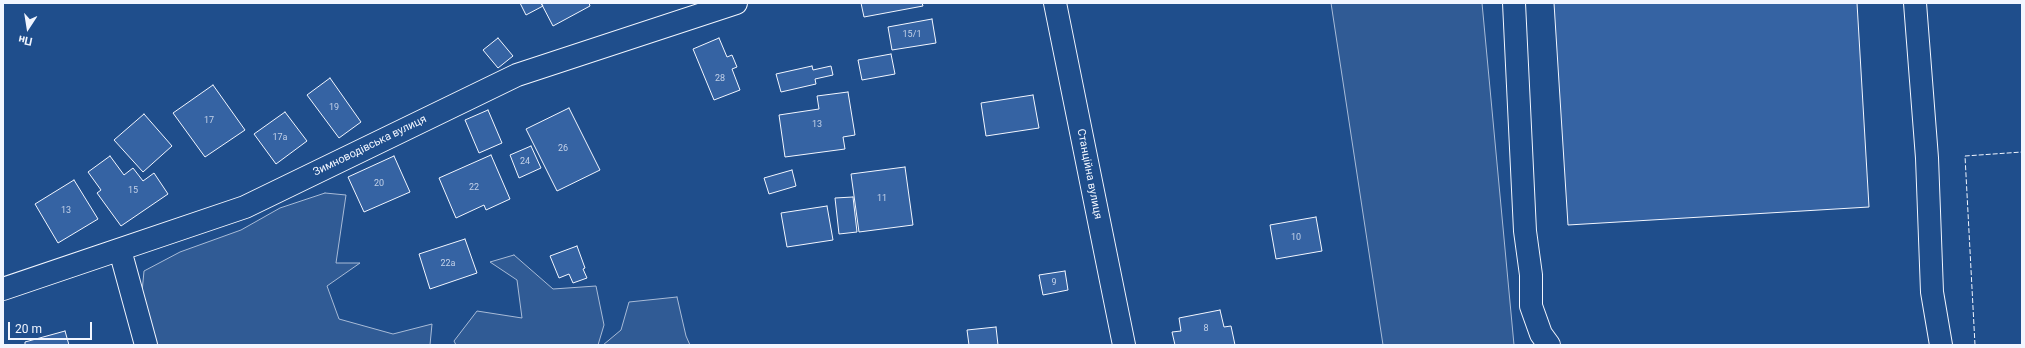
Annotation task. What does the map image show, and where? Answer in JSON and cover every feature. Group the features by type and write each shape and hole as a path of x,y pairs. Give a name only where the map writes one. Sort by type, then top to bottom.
{"street":[{"name":"Зимноводівська вулиця","path":"3,289 245,207 517,75 736,3"},
{"name":"Станційна вулиця","path":"1055,3 1124,345"},
{"path":"1514,3 1525,231 1531,275 1531,306 1543,341"},
{"path":"1915,3 1927,158 1932,292 1941,345"},
{"path":"120,250 146,345"}],"shaded area":[{"path":"1331,3 1482,3 1514,345 1383,345"},
{"path":"325,193 346,195 336,263 360,263 327,286 339,319 393,334 432,324 430,345 137,345 144,271 180,252 241,230 280,208"},
{"path":"514,255 553,289 596,286 604,325 598,345 456,345 454,341 477,311 522,318 517,280 490,262"},
{"path":"677,297 686,336 690,345 603,345 621,330 629,302"}],"building":[{"path":"520,3 541,3 543,6 526,15"},
{"path":"541,3 589,3 590,6 553,26"},
{"path":"861,3 922,3 923,6 864,17"},
{"path":"1554,3 1857,3 1869,207 1568,225"},
{"path":"932,19 936,43 892,50 888,27"},
{"path":"498,38 513,56 498,68 483,50"},
{"path":"719,38 727,57 732,55 737,67 732,69 740,90 714,100 693,49"},
{"path":"891,54 895,74 862,80 858,60"},
{"path":"812,66 813,70 831,66 833,75 815,79 816,84 781,92 776,74"},
{"path":"330,78 361,122 339,138 307,95"},
{"path":"213,85 245,130 205,157 173,113"},
{"path":"848,92 855,135 843,137 845,149 785,157 779,115 819,109 817,96"},
{"path":"1033,95 1039,128 986,136 981,103"},
{"path":"569,108 600,170 557,191 526,129"},
{"path":"488,110 502,143 479,153 465,120"},
{"path":"285,112 307,141 276,164 254,134"},
{"path":"144,114 172,146 143,172 114,140"},
{"path":"531,146 541,168 519,178 510,155"},
{"path":"491,155 510,199 486,210 484,205 456,218 439,178"},
{"path":"110,156 124,175 133,168 143,181 154,173 168,194 121,226 97,193 101,190 88,172"},
{"path":"394,156 410,192 364,212 348,177"},
{"path":"905,167 913,225 859,232 851,174"},
{"path":"792,170 796,186 769,194 764,178"},
{"path":"74,180 98,219 58,243 35,204"},
{"path":"853,197 857,232 839,234 835,198"},
{"path":"827,206 833,240 787,247 781,213"},
{"path":"1316,217 1322,251 1276,259 1270,225"},
{"path":"465,239 477,273 430,289 419,254"},
{"path":"577,246 587,278 573,283 569,274 559,278 550,256"},
{"path":"1065,271 1068,290 1043,295 1039,275"},
{"path":"1220,310 1224,327 1231,326 1235,345 1175,345 1172,332 1181,331 1179,318"},
{"path":"996,327 998,345 969,345 967,330"},
{"path":"65,331 69,345 25,345 25,342"}],"fence":[{"path":"1975,345 1965,156 2022,152"}]}
